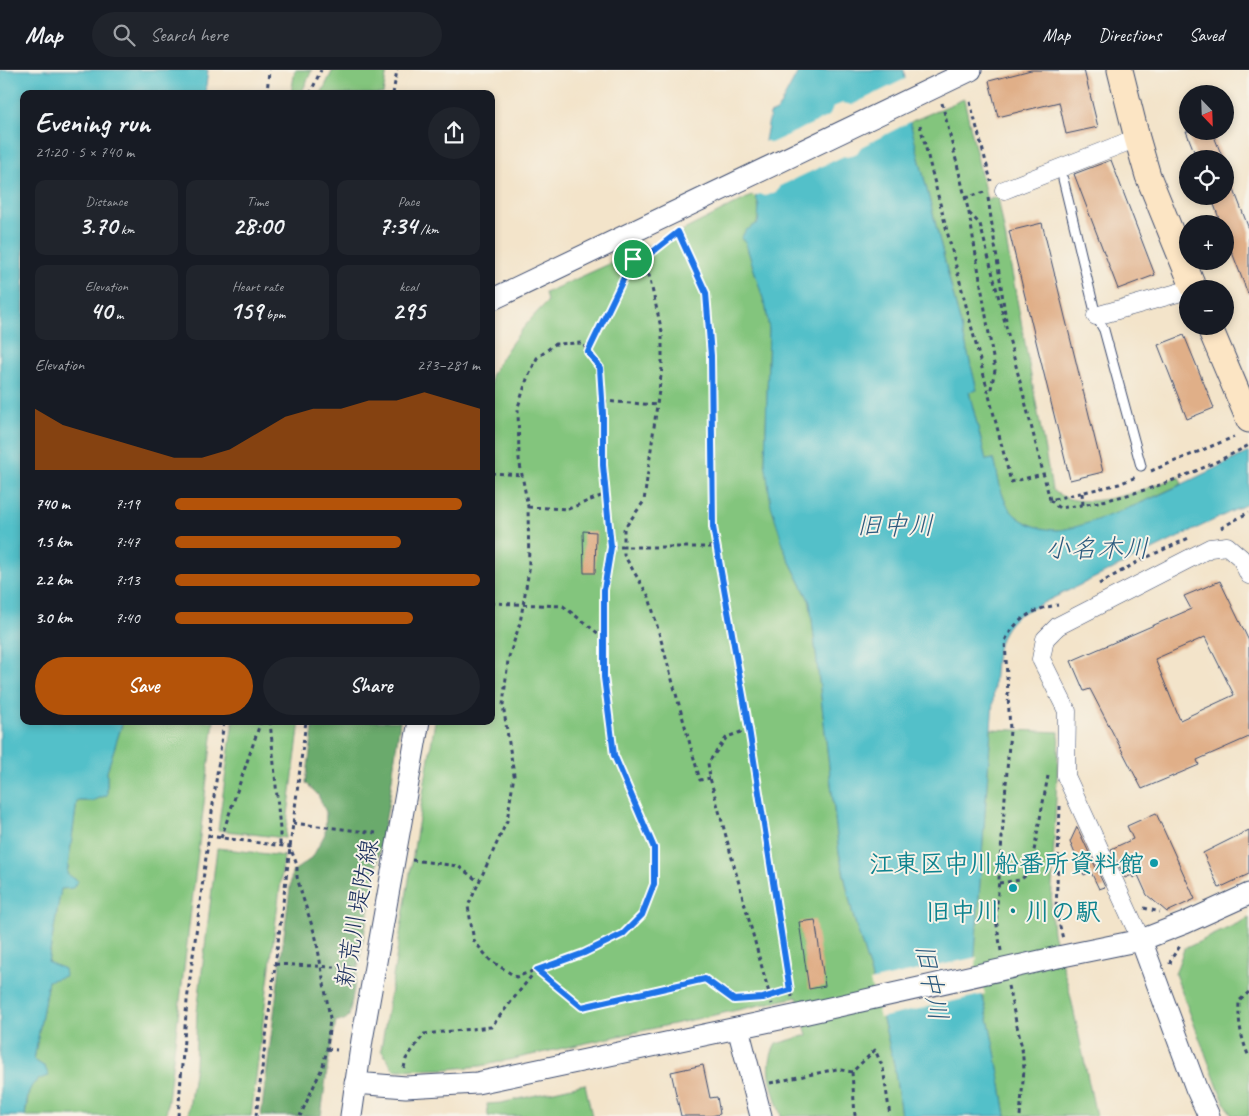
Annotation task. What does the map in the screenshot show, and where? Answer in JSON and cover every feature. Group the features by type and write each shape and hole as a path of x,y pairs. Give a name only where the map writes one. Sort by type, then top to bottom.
{"main road":[{"path":"1120,70 1137,138 1157,200 1190,280"},
{"path":"1212,335 1241,428"}],"street":[{"path":"495,298 673,218 971,70"},
{"path":"1004,190 1137,138"},
{"path":"1096,316 1179,293"},
{"path":"1209,1116 1196,1088 1141,940 1066,776 1067,711 1041,659 1045,639 1058,626 1210,548 1227,546 1241,558 1249,575"},
{"name":"新荒川堤防線","path":"351,1116 394,856 418,725"},
{"path":"355,1083 406,1087 477,1083 738,1028 798,1008 1141,940 1185,923 1249,894"},
{"path":"738,1028 761,1116"}],"lane":[{"path":"1063,179 1096,316 1104,330 1141,466"}],"path":[{"path":"267,90 269,70"},
{"path":"312,90 321,70"},
{"path":"394,90 397,70"},
{"path":"932,89 969,213 995,370 989,396"},
{"path":"965,198 993,189 970,102"},
{"path":"920,125 1011,482 1043,474"},
{"path":"1004,190 988,196 1009,340"},
{"path":"969,213 980,224 1050,500 1059,508 1121,497 1214,464 1249,445"},
{"path":"673,218 645,258 662,332 662,368 644,501 624,529 623,547 624,555 649,597 700,780 710,778"},
{"path":"673,218 706,293 711,356 713,527 749,729 790,990 798,1008"},
{"path":"588,352 633,259 645,258"},
{"path":"582,343 600,368 602,401 603,465 611,547 604,590 604,677 614,755 654,848 654,884 642,915 623,934 584,953 516,977 490,960 474,941 468,906 507,821 514,775 503,705 508,660 520,623 529,570 528,508 519,459 518,407 527,379 537,358 555,344 582,343"},
{"path":"602,401 657,405"},
{"path":"1222,441 1241,428"},
{"path":"495,473 522,475"},
{"path":"1050,500 1080,493 1084,505"},
{"path":"528,508 568,509 606,494"},
{"path":"611,547 717,547"},
{"path":"495,603 523,606 563,606 604,638"},
{"path":"178,1116 187,1002 223,725"},
{"path":"221,838 260,725"},
{"path":"270,725 280,845"},
{"path":"256,1116 305,725"},
{"path":"749,729 728,737 708,763 710,778 773,1006"},
{"path":"1002,954 996,919 1010,730"},
{"path":"999,883 1020,880 1030,872 1048,774"},
{"path":"1062,956 1056,910 1060,797 1066,776"},
{"path":"293,823 376,833"},
{"path":"208,836 290,847"},
{"path":"290,847 297,865 297,877 316,938 330,1018 327,1049 314,1086 300,1116"},
{"path":"394,856 458,866 478,882"},
{"path":"1170,966 1171,959 1178,947 1187,943"},
{"path":"275,964 352,968"},
{"path":"537,970 582,1007 705,979 734,1000 770,996 790,990"},
{"path":"401,1074 406,1059 424,1034 491,1027 537,970"},
{"path":"1007,979 1022,1048 1024,1069 1020,1116"},
{"path":"1249,992 1238,1001 1238,1020 1242,1039 1249,1057"},
{"path":"327,1049 337,1050"},
{"path":"852,1072 875,1050 883,1068 890,1116"},
{"path":"752,1087 837,1069 852,1072"},
{"path":"852,1072 855,1116"}],"green space":[{"path":"295,70 312,70 303,90 292,90"},
{"path":"333,70 387,70 384,90 323,90"},
{"path":"964,99 987,200 998,197 1052,489 1064,497 1079,500 1096,500 1114,498 1179,477 1182,484 1122,512 1089,524 1053,530 1039,528 1026,523 1010,510 1004,499 994,459 986,460 969,392 977,390 910,122"},
{"path":"755,194 759,209 758,219 745,241 766,308 769,330 765,461 786,554 810,602 839,853 853,915 876,991 894,1064 901,1116 781,1116 771,1080 770,1062 776,1044 807,1035 797,997 481,1066 394,1070 381,1050 434,725 495,725 495,369 516,337 547,302 545,293 678,233"},
{"path":"122,725 214,725 166,1116 25,1116 30,1086 40,1078 45,1067 34,1060 48,981 64,969 48,963 61,888 67,875 77,801 92,801 107,795 107,771"},
{"path":"232,725 299,725 285,838 218,830"},
{"path":"313,725 399,725 389,801 349,1016 345,1020 336,1021 321,1116 261,1116 292,872 312,858 325,834 326,812 318,795 306,783"},
{"path":"991,729 1059,732 1051,909 1053,933 1069,989 1096,1116 1006,1116 993,1040 974,966"},
{"path":"217,848 284,856 251,1116 188,1116 195,1065 197,1012"},
{"path":"1249,918 1249,1116 1232,1116 1219,1090 1175,974 1184,949"},
{"path":"585,1084 592,1116 488,1116 487,1104 501,1103"}],"water":[{"path":"0,70 208,70 206,90 20,90 20,725 122,725 107,771 107,795 92,801 77,801 67,874 78,881 73,888 61,889 48,962 64,969 65,976 48,981 34,1060 45,1067 49,1076 41,1078 32,1086 28,1096 25,1116 0,1116"},
{"name":"旧中川","path":"799,70 904,70 910,122 977,390 969,392 986,460 994,459 1003,496 1010,509 1019,519 1046,529 1068,529 1137,505 1249,452 1249,503 1018,615 1008,625 1000,640 996,659 974,966 993,1040 1006,1116 901,1116 894,1064 876,991 853,915 839,852 810,602 786,554 771,505 765,461 769,330 766,308 745,241 741,239 745,231 758,223 759,206 755,194 770,114 777,111"}],"pier":[{"path":"907,78 912,121 861,147 857,153 847,157 844,156 780,186 776,192 765,196 760,194 753,197 754,181 762,142 767,141 771,143 829,116 833,107 843,103 852,105"},
{"path":"977,957 976,966 985,994 880,1018 870,981"}],"building":[{"path":"1031,70 1084,70 1098,127 1066,134 1059,102 998,117 989,81"},
{"path":"1190,140 1216,140 1219,150 1193,150"},
{"path":"1111,160 1155,275 1118,289 1074,174"},
{"path":"1234,190 1249,229 1249,294 1234,257 1234,215 1218,215 1214,205 1234,205"},
{"path":"1042,223 1103,472 1070,480 1009,231"},
{"path":"1184,335 1214,408 1187,419 1158,345"},
{"path":"583,531 596,532 595,573 584,573"},
{"path":"1220,581 1249,641 1249,737 1197,760 1199,765 1142,789 1090,689 1084,691 1071,661 1191,609 1184,596","holes":["1205,637 1234,695 1180,720 1155,659"]},
{"path":"1156,813 1195,899 1167,912 1147,895 1138,875 1133,878 1132,875 1125,878 1111,849 1133,839 1127,826"},
{"path":"1077,827 1105,887 1099,889 1091,872 1084,875 1070,842"},
{"path":"1249,830 1249,874 1219,888 1203,853"},
{"path":"815,920 825,986 809,989 799,922"},
{"path":"703,1065 710,1098 717,1097 720,1114 711,1116 681,1116 671,1072"}],"place":[{"name":"江東区中川船番所資料館","path":"1154,863"},
{"name":"旧中川・川の駅","path":"1013,888"}],"route":[{"path":"678,232 706,293 711,356 713,527 749,729 790,990 763,998 734,1000 705,979 582,1007 537,970 584,953 623,934 642,915 654,884 654,848 614,755 604,677 604,590 611,547 603,465 603,414 600,368 588,352 633,259 645,258 678,232"}],"water label":[{"name":"小名木川","path":"1097,548"}]}
